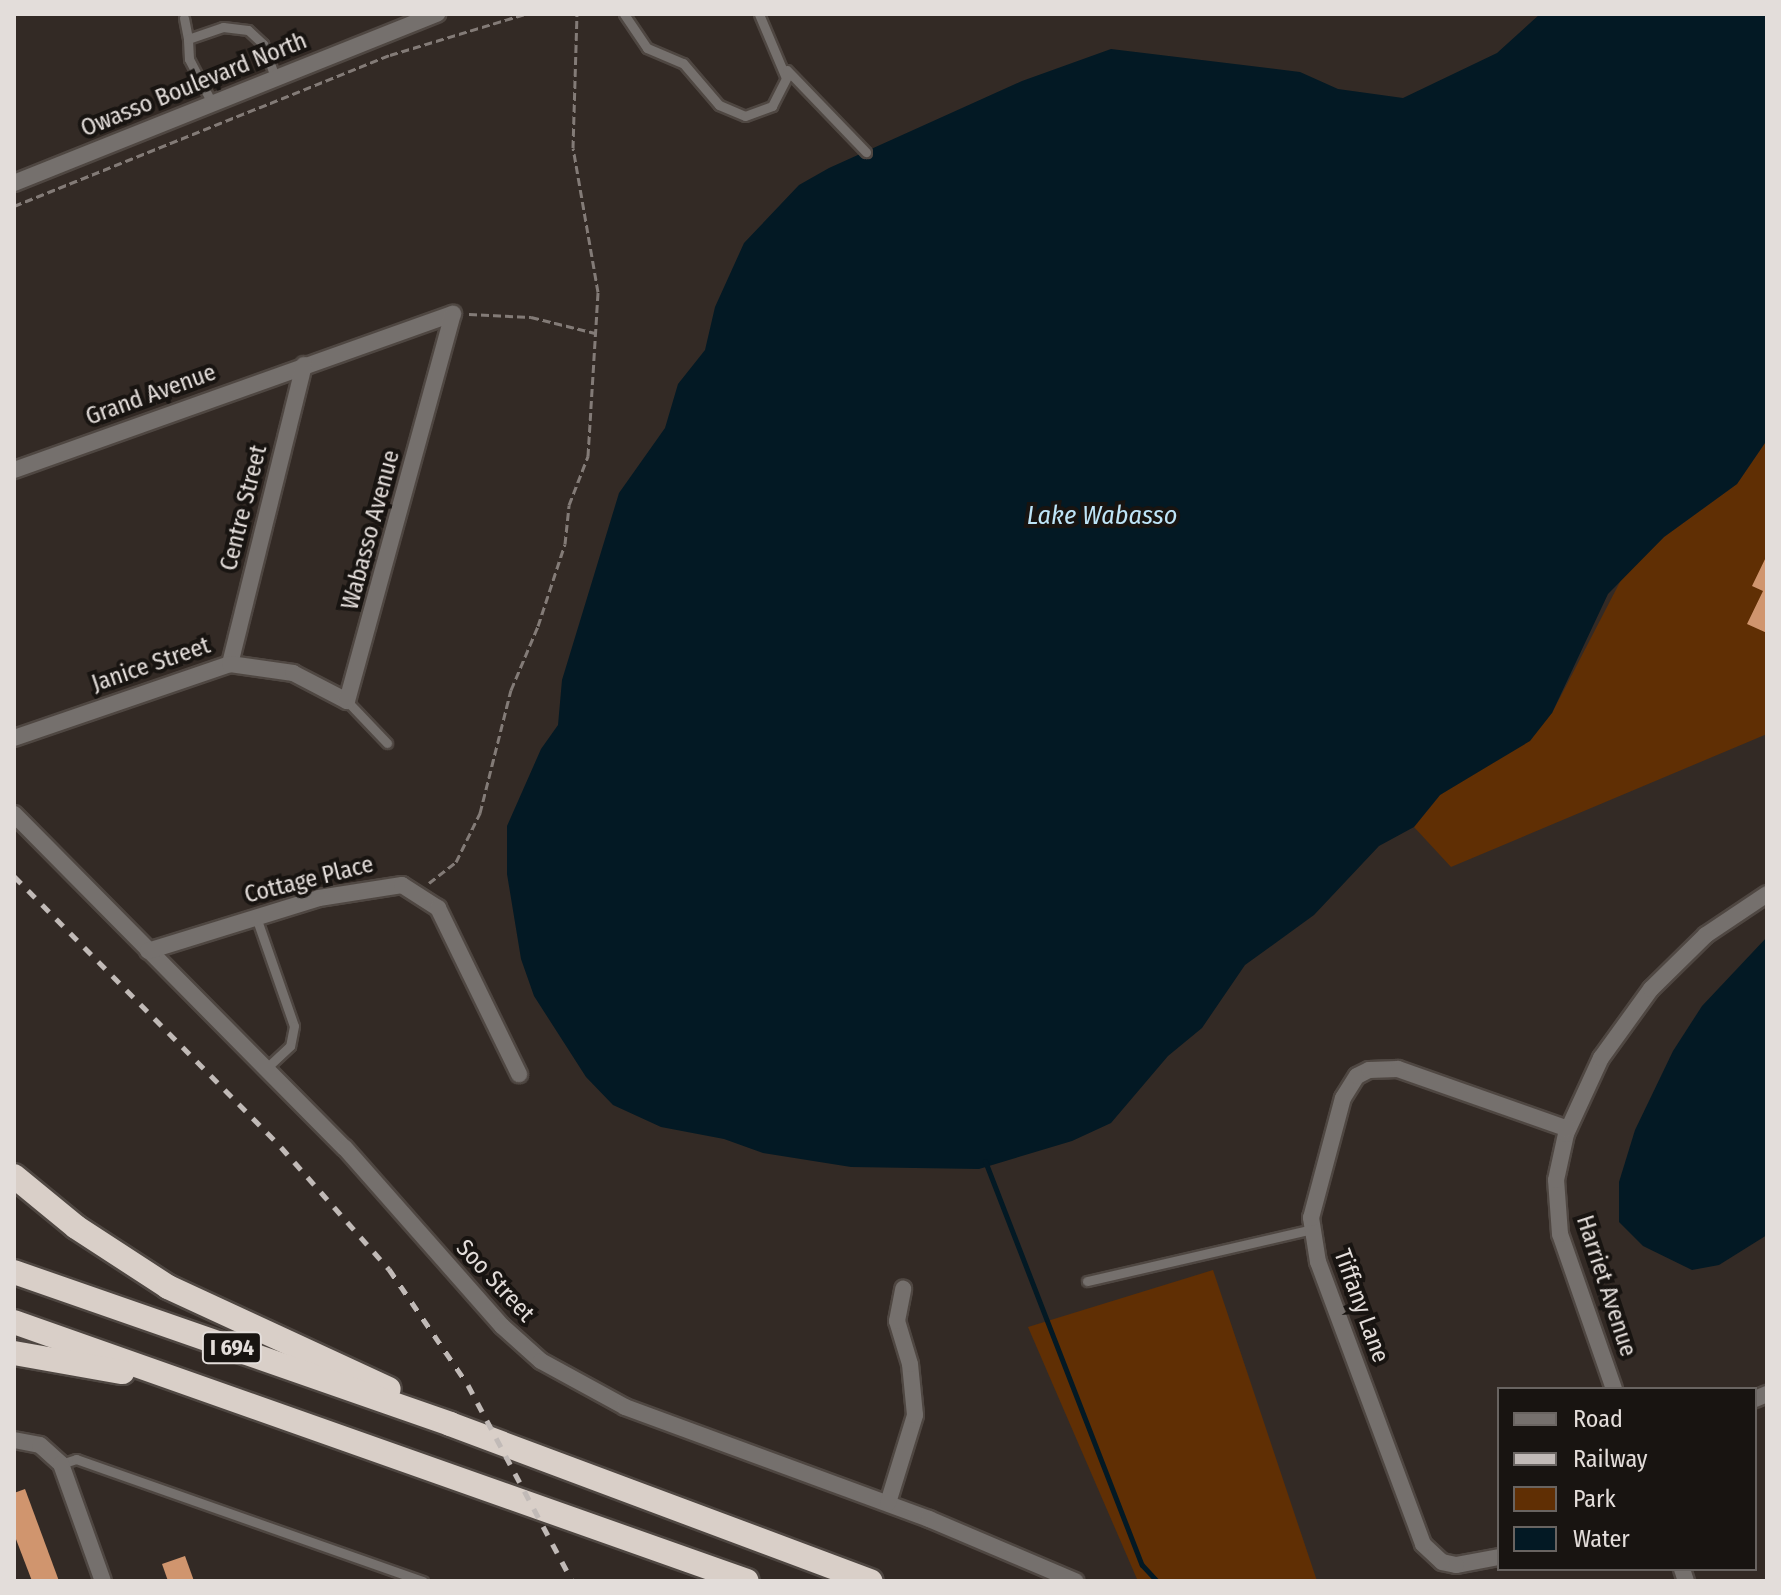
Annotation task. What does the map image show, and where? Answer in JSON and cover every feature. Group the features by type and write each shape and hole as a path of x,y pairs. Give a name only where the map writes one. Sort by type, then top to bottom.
{"highway":[{"path":"14,1176 131,1266 394,1391 450,1424"},
{"name":"I 694","path":"14,1272 450,1424 871,1581"},
{"name":"I 694","path":"14,1322 747,1581"},
{"path":"14,1353 188,1383"}],"street":[{"name":"Owasso Boulevard North","path":"14,183 437,14"},
{"name":"Grand Avenue","path":"14,470 453,314"},
{"name":"Wabasso Avenue","path":"347,701 453,314"},
{"name":"Centre Street","path":"230,664 304,365"},
{"name":"Janice Street","path":"14,738 230,664 293,673 347,701"},
{"name":"Soo Street","path":"14,814 345,1148 510,1335 541,1361 625,1407 888,1503 1075,1581"},
{"name":"Cottage Place","path":"148,951 256,917 386,885 421,895"},
{"name":"Harriet Avenue","path":"1613,1387 1560,1234 1556,1180 1568,1129 1601,1058 1651,989 1706,935 1767,894"},
{"path":"421,895 449,927 519,1074"},
{"name":"Tiffany Lane","path":"1497,1557 1456,1565 1442,1562 1423,1544 1318,1262 1312,1229 1316,1191 1343,1098 1357,1076 1369,1070 1398,1069 1568,1129"},
{"path":"888,1503 915,1415 910,1364 897,1321 903,1289"},
{"path":"14,1440 40,1445 61,1464 103,1581"}],"lane":[{"path":"639,14 625,17 647,48 683,63 731,113 745,116 772,106 782,93 787,70"},
{"path":"759,14 787,70 866,152"},
{"path":"184,18 189,59 213,105"},
{"path":"188,39 223,27 248,30 263,44 276,79"},
{"path":"347,701 387,743"},
{"path":"256,917 294,1026 290,1046 265,1069"},
{"path":"1087,1281 1312,1229"},
{"path":"61,1464 76,1459 423,1581"}],"path":[{"path":"14,206 390,55 525,14"},
{"path":"421,895 432,879 456,862 480,813 511,690 565,544 569,505 588,456 598,292 573,148 577,14"},
{"path":"453,314 531,317 595,333"}],"green space":[{"path":"1767,440 1767,734 1451,867 1414,827 1440,795 1552,713 1622,578 1664,537 1737,484"},
{"path":"1213,1270 1317,1581 1137,1579 1028,1327"}],"water":[{"name":"Lake Wabasso","path":"1540,14 1767,14 1767,440 1737,484 1664,537 1608,594 1552,713 1530,741 1440,795 1414,827 1379,846 1314,915 1245,965 1202,1028 1168,1056 1111,1123 1072,1141 979,1169 851,1167 763,1153 724,1139 661,1127 613,1105 586,1077 534,996 521,959 507,874 507,826 541,749 558,725 562,680 619,493 665,428 678,384 705,350 715,307 744,243 799,185 829,168 1022,81 1111,49 1300,72 1338,89 1403,98 1497,53"},
{"path":"1767,937 1767,1235 1719,1265 1692,1270 1643,1246 1619,1222 1619,1182 1635,1130 1673,1051 1702,1006"}],"building":[{"path":"1767,555 1767,633 1747,624 1763,591 1752,586"},
{"path":"25,1489 59,1581 32,1581 14,1534 14,1493"},
{"path":"185,1556 194,1581 168,1581 162,1564"}],"waterway":[{"path":"985,1161 1142,1565 1157,1581"}],"railway":[{"path":"14,876 281,1147 389,1269 468,1385 572,1581"}]}
